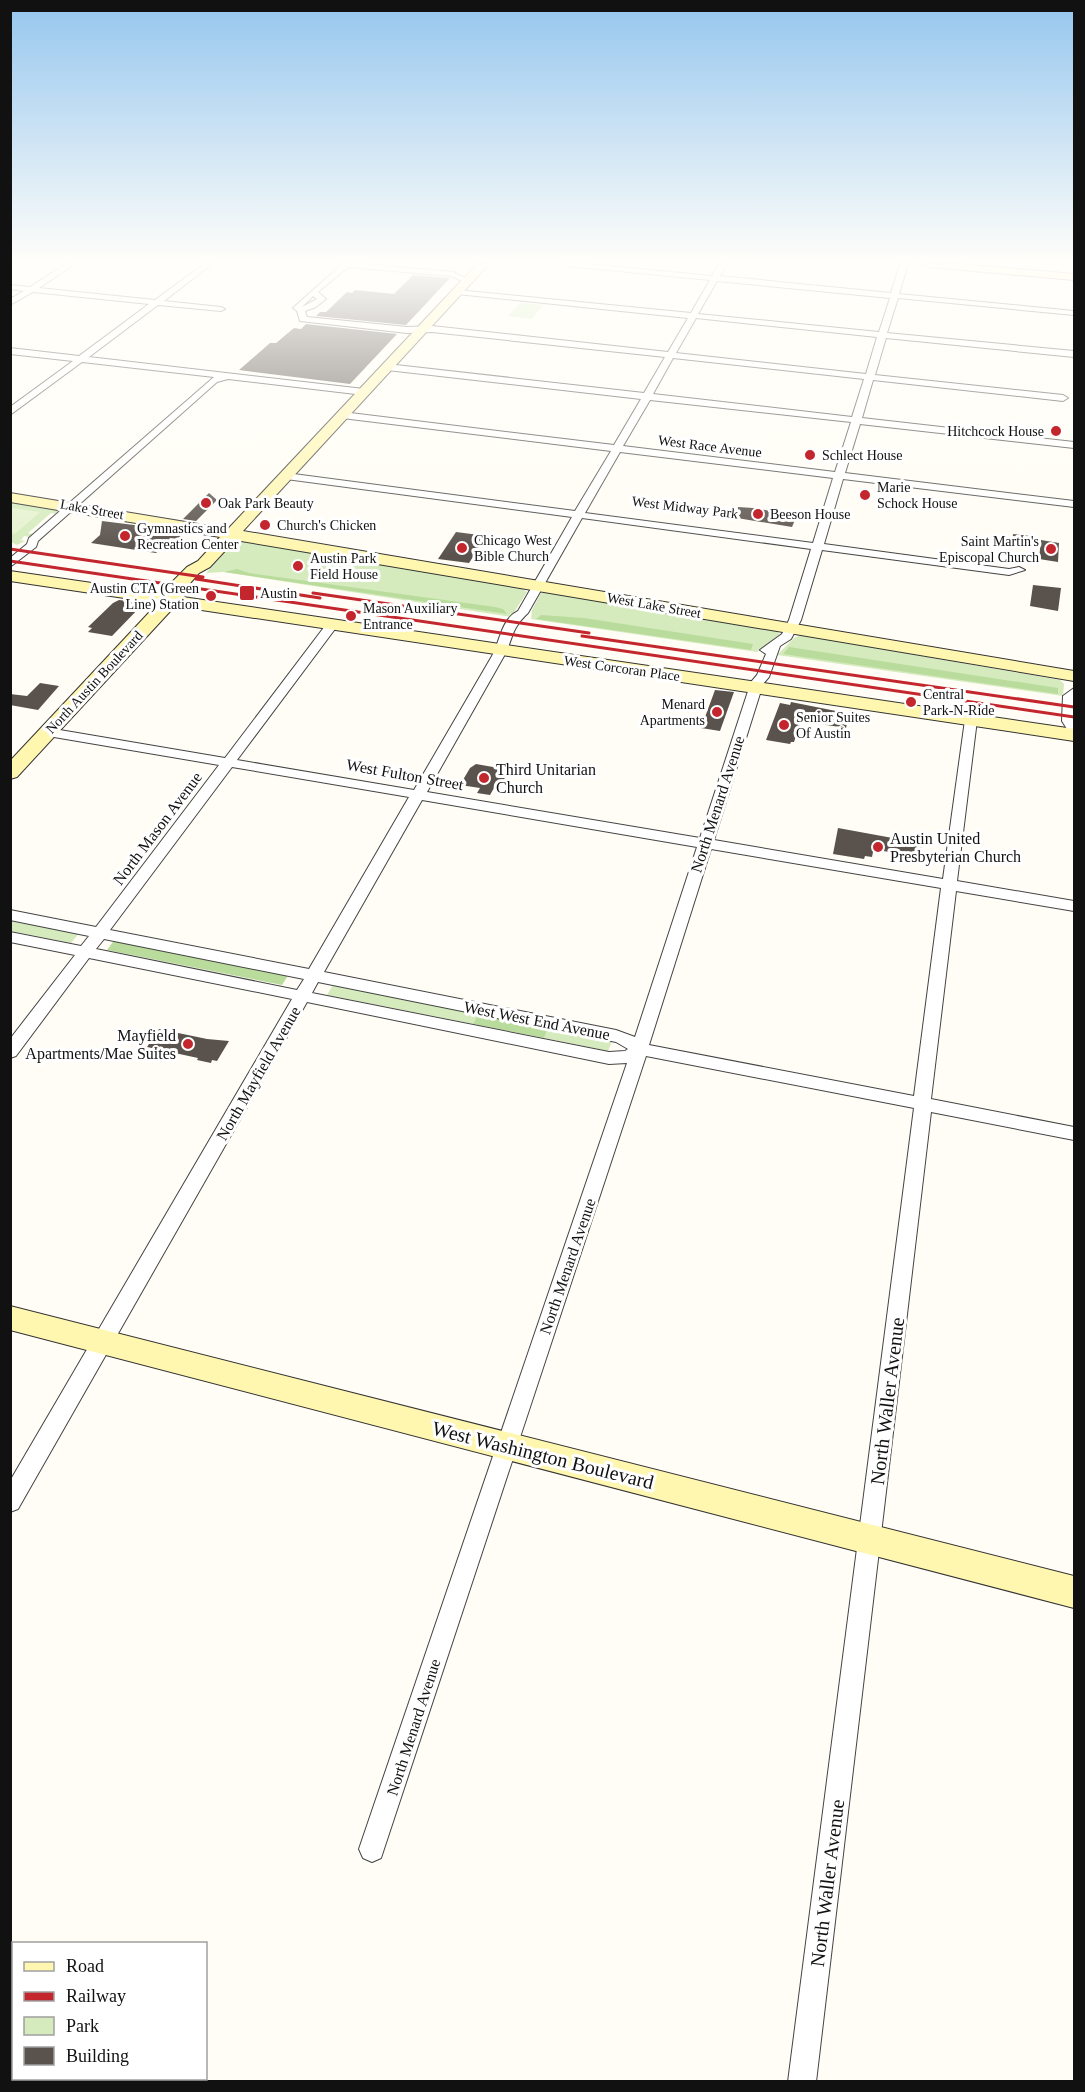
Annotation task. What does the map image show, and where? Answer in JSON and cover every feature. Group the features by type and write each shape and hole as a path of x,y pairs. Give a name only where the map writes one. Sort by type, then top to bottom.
{"street":[{"path":"10,412 77,362"},
{"path":"104,362 364,392"},
{"name":"North Austin Boulevard","path":"10,773 174,596 185,589 203,571 204,564 392,362"},
{"name":"North Mayfield Avenue","path":"10,1502 503,648 512,640 525,618 522,613 667,362"},
{"path":"731,362 1063,398"},
{"name":"North Menard Avenue","path":"372,1849 639,1049 756,685 763,677 774,647 787,636 791,628 875,362"},
{"path":"387,367 1074,445"},
{"path":"10,556 24,544 33,540 214,380 230,376"},
{"name":"West Race Avenue","path":"342,416 1074,504"},
{"name":"West Midway Park","path":"288,474 945,560 1009,572 1019,570 1008,565 945,560"},
{"name":"Lake Street","path":"14,496 233,533"},
{"name":"West Lake Street","path":"233,533 1074,676"},
{"path":"10,564 32,545 33,540"},
{"name":"West Corcoran Place","path":"10,576 174,596 332,625 756,685 971,720 1073,732"},
{"name":"North Mason Avenue","path":"10,1052 332,625"},
{"path":"1073,732 1068,721 1069,696 1074,692"},
{"name":"North Waller Avenue","path":"802,2082 923,1104 922,1089 971,720"},
{"name":"West Fulton Street","path":"48,732 1074,906"},
{"name":"West West End Avenue","path":"10,915 616,1036 627,1039 639,1049 629,1057 609,1058 10,937"},
{"path":"639,1049 674,1054 1074,1134"},
{"name":"West Washington Boulevard","path":"10,1318 1074,1592"}],"green space":[{"path":"11,500 60,510 56,514 51,513 28,533 33,534 30,537 24,536 21,540 25,541 17,545 11,542"},
{"path":"11,508 40,512 15,534 11,533"},
{"path":"245,541 519,587 527,592 511,617 224,572 206,573 232,545"},
{"path":"237,569 249,573 495,607 503,609 507,614 224,572"},
{"path":"541,593 776,631 780,634 757,652 531,619 532,610"},
{"path":"541,615 584,618 753,644 751,650 536,619"},
{"path":"801,635 1060,680 1064,684 1063,696 777,655 794,638"},
{"path":"789,647 1058,688 1058,694 783,654"},
{"path":"10,918 80,932 71,943 11,931"},
{"path":"115,939 289,974 282,985 107,950"},
{"path":"334,983 479,1012 473,1024 327,995"},
{"path":"479,1012 549,1026 544,1038 473,1024"},
{"path":"549,1026 613,1039 608,1051 544,1038"}],"building":[{"path":"249,362 371,362 350,384 239,370"},
{"name":"Oak Park Beauty","path":"209,493 217,500 196,521 183,519"},
{"path":"738,507 797,515 792,527 737,518"},
{"name":"Gymnastics and Recreation Center","path":"102,521 184,533 179,539 170,538 156,553 91,543 100,535"},
{"name":"Chicago West Bible Church","path":"456,532 487,536 469,563 438,559"},
{"path":"1013,534 1038,537 1037,548 1012,545"},
{"path":"1041,540 1059,543 1058,562 1039,559"},
{"path":"1033,585 1061,588 1058,611 1030,606"},
{"path":"119,600 144,603 112,636 88,632 92,628 88,627"},
{"path":"40,683 59,686 38,710 10,705 10,694 27,696"},
{"name":"Menard Apartments","path":"715,690 734,692 720,731 701,728"},
{"name":"Senior Suites Of Austin","path":"791,702 846,713 845,715 849,715 846,728 801,721 794,742 790,744 766,740 780,703 790,705"},
{"name":"Third Unitarian Church","path":"476,764 510,770 503,781 498,781 490,795 477,793 480,788 460,785 470,768"},
{"name":"Austin United Presbyterian Church","path":"838,828 909,841 917,840 922,844 920,857 877,850 873,852 872,857 865,856 864,859 833,854"},
{"name":"Mayfield Apartments/Mae Suites","path":"159,1029 229,1041 217,1061 212,1060 211,1063 147,1047"}],"railway":[{"path":"10,549 203,577"},
{"path":"10,561 1074,717"},
{"path":"196,579 320,598"},
{"path":"313,593 589,633"},
{"path":"582,636 1074,707"}],"place":[{"name":"Hitchcock House","path":"1056,431"},
{"name":"Schlect House","path":"810,455"},
{"name":"Marie Schock House","path":"865,495"},
{"name":"Oak Park Beauty","path":"206,503"},
{"name":"Beeson House","path":"758,514"},
{"name":"Church's Chicken","path":"265,525"},
{"name":"Gymnastics and Recreation Center","path":"125,536"},
{"name":"Chicago West Bible Church","path":"462,548"},
{"name":"Saint Martin's Episcopal Church","path":"1051,549"},
{"name":"Austin Park Field House","path":"298,566"},
{"name":"Austin","path":"247,593"},
{"name":"Austin CTA (Green Line) Station","path":"211,596"},
{"name":"Mason Auxiliary Entrance","path":"351,616"},
{"name":"Central Park-N-Ride","path":"911,702"},
{"name":"Menard Apartments","path":"717,712"},
{"name":"Senior Suites Of Austin","path":"784,725"},
{"name":"Third Unitarian Church","path":"484,778"},
{"name":"Austin United Presbyterian Church","path":"878,847"},
{"name":"Mayfield Apartments/Mae Suites","path":"188,1044"}]}
